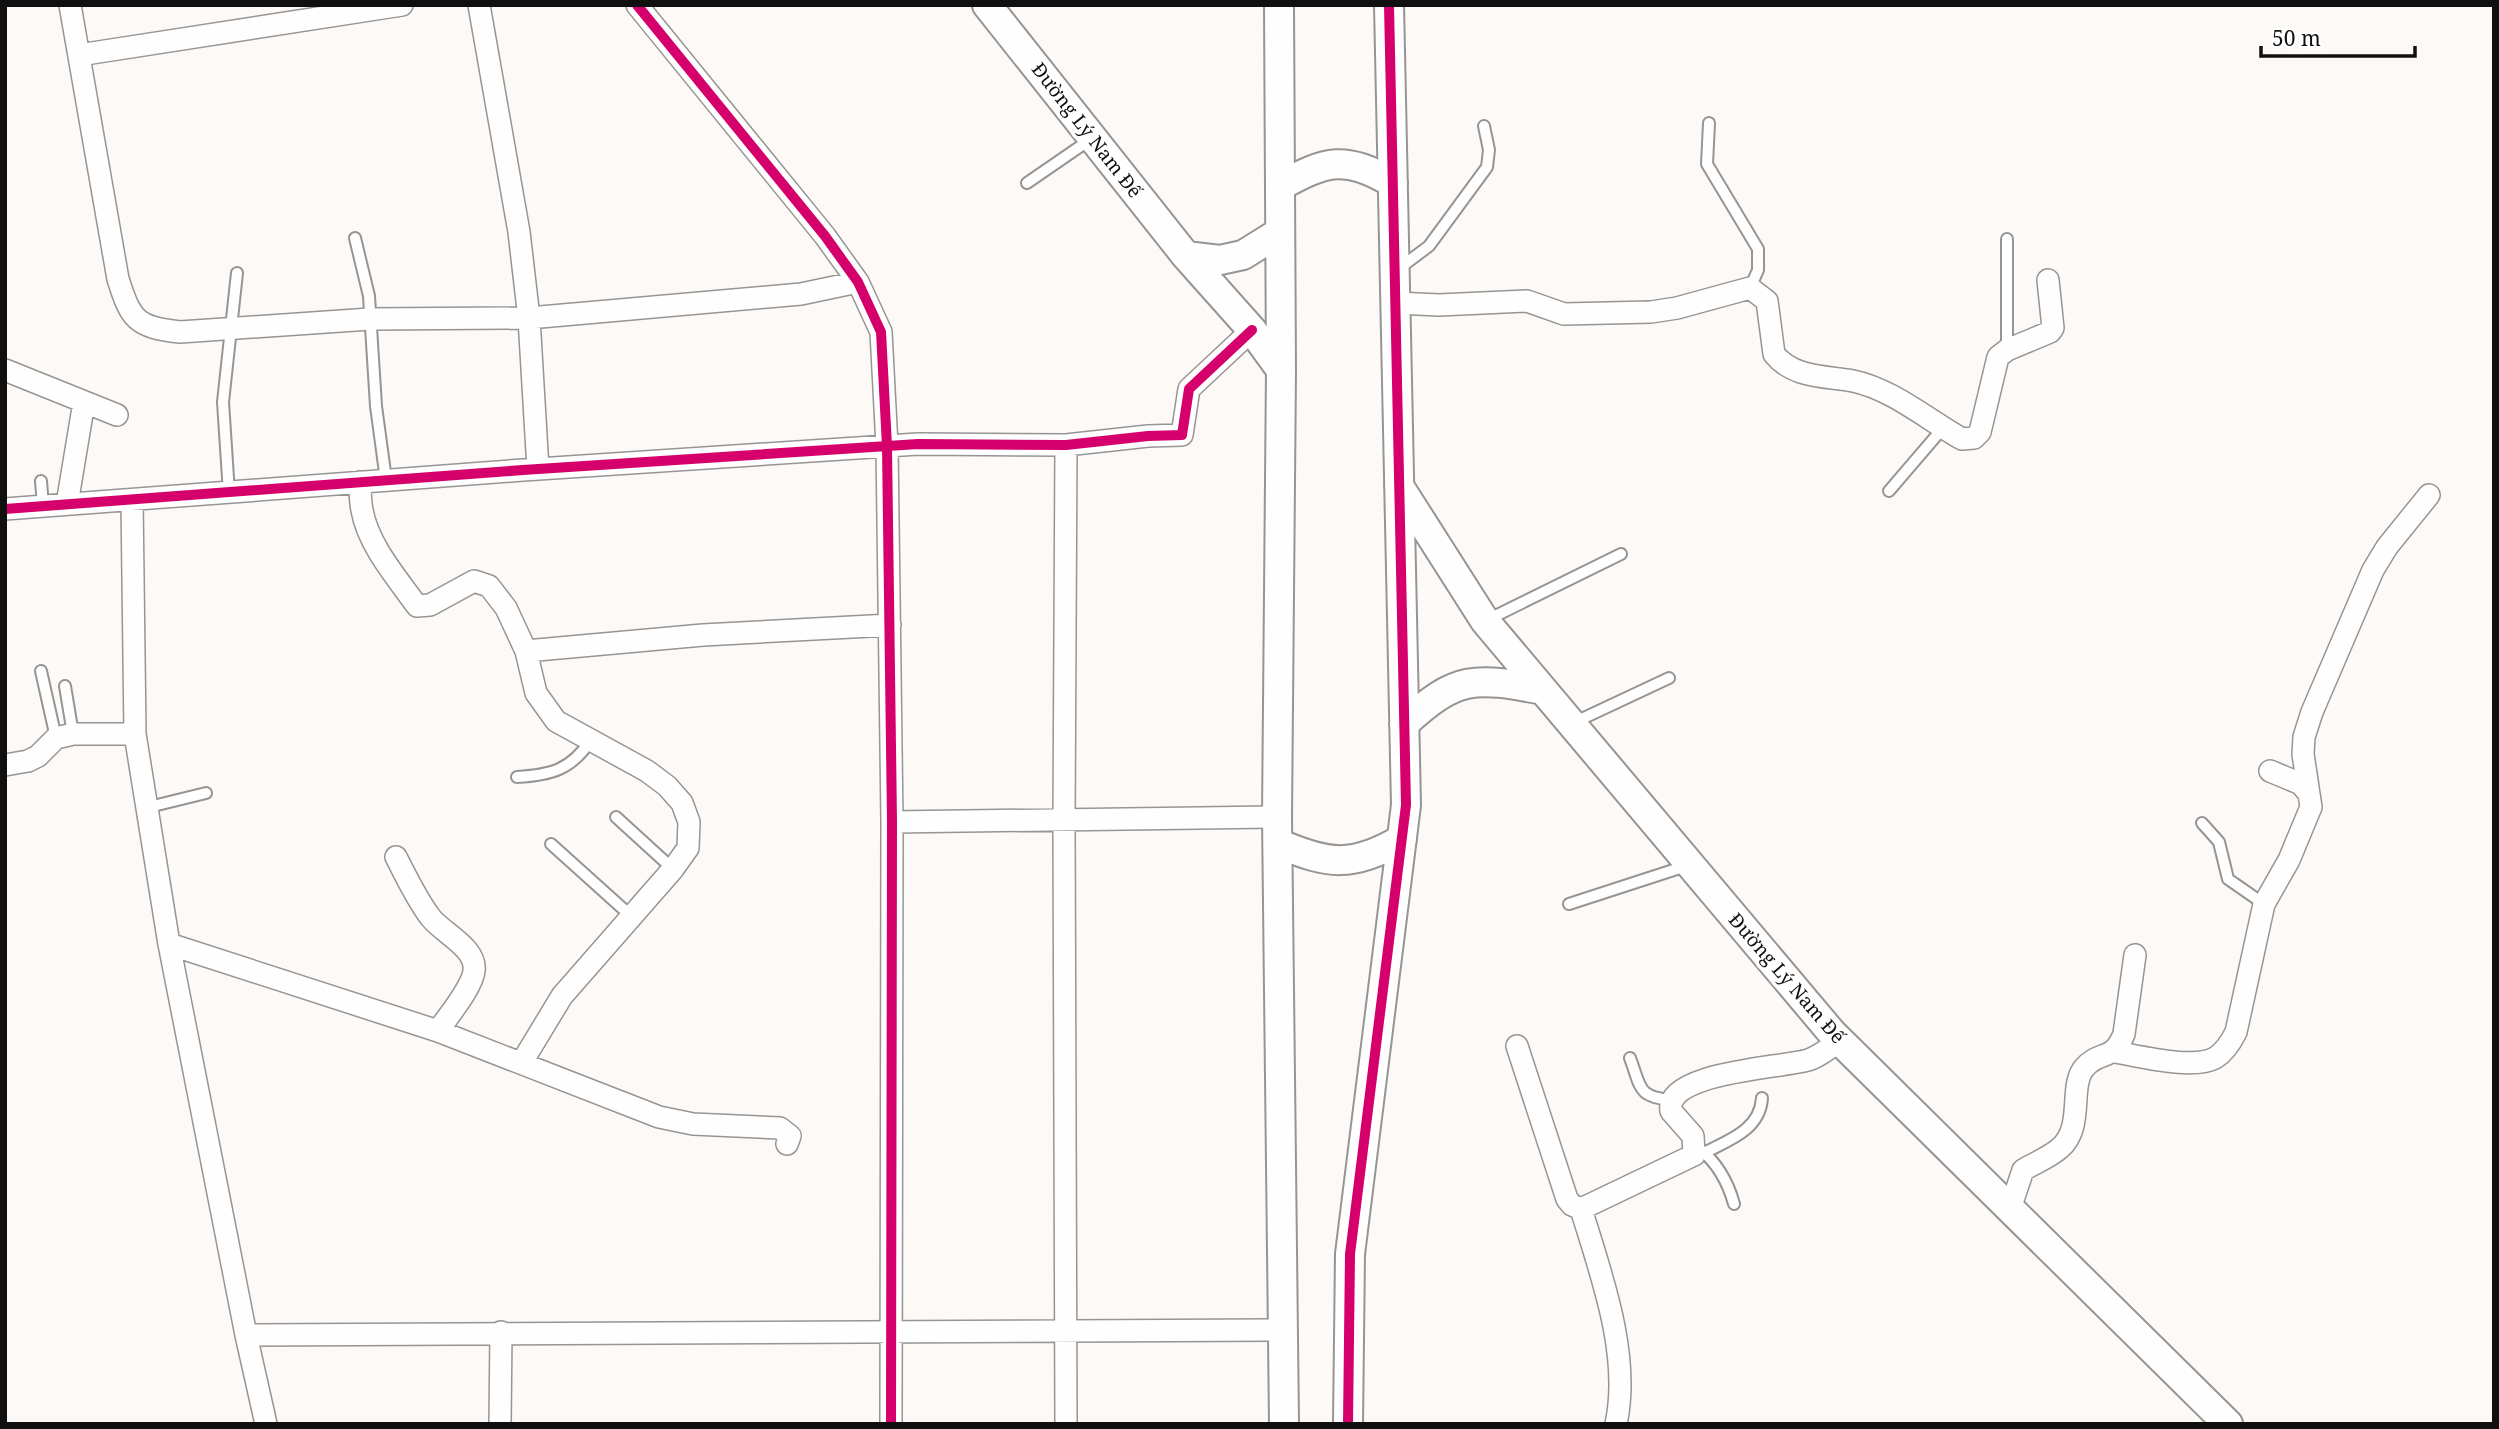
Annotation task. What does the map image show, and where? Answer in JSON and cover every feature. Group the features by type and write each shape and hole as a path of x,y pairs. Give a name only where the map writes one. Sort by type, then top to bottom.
{"street":[{"path":"70,5 118,279 127,307 138,321 153,329 180,332 370,319 528,318 801,294 858,282"},
{"path":"79,55 402,5"},
{"path":"479,5 519,232 538,469"},
{"path":"637,5 825,236 858,282 881,332 887,446 892,822 891,1424"},
{"name":"Đường Lý Nam Đế","path":"987,5 1186,256 1252,330 1281,370"},
{"path":"1279,5 1281,370 1278,830 1284,1424"},
{"path":"1348,1424 1350,1254 1406,805 1389,5"},
{"path":"1280,186 1309,170 1332,164 1354,164 1393,183"},
{"path":"1186,256 1220,260 1243,255 1280,233"},
{"path":"1396,303 1439,305 1527,301 1564,314 1651,312 1750,288 1767,301 1774,354 1789,368 1880,390 1962,439 1974,438 1980,432 1998,357 2007,350 2050,332 2053,328 2048,280"},
{"path":"5,509 918,444 1066,445 1182,435 1189,389 1252,330"},
{"path":"5,370 117,415"},
{"path":"67,505 84,402"},
{"path":"1066,445 1066,1424"},
{"path":"360,482 361,509 365,523 395,575 417,606 430,605 474,581 489,586 506,608 526,652 536,693 556,721 647,771 667,786 682,803 689,822 688,848 673,869 562,996 522,1062"},
{"name":"Đường Lý Nam Đế","path":"1399,486 1485,621 1840,1041 2228,1424"},
{"path":"2115,1052 2181,1063 2213,1059 2229,1045 2236,1032 2264,904 2289,860 2311,807 2304,746 2312,712 2373,570 2387,547 2429,495"},
{"path":"132,500 135,734 149,807 169,944 246,1335 267,1424"},
{"path":"526,652 703,635 890,625"},
{"path":"1404,724 1431,699 1456,686 1482,681 1543,690"},
{"path":"5,765 28,761 64,736 135,734"},
{"path":"2270,771 2301,784 2309,794"},
{"path":"892,822 1064,821 1278,830 1309,857 1334,861 1358,860 1380,852 1402,839"},
{"path":"396,857 432,920 472,955 474,972 468,986 438,1031"},
{"path":"169,944 438,1031 659,1116 693,1124 780,1128 790,1136 787,1144"},
{"path":"2010,1209 2023,1170 2061,1147 2067,1139 2073,1127 2080,1077 2084,1068 2115,1052 2124,1034 2135,955"},
{"path":"1581,1209 1694,1155 1700,1149 1685,1125 1671,1111 1671,1100 1677,1092 1702,1079 1811,1060 1840,1041"},
{"path":"1517,1046 1567,1199 1581,1209 1601,1274 1620,1373 1616,1424"},
{"path":"246,1335 1283,1330"},
{"path":"500,1332 500,1424"}],"lane":[{"path":"1709,123 1707,164 1758,249 1758,270 1750,288"},
{"path":"1395,272 1429,246 1488,167 1489,150 1484,126"},
{"path":"1027,183 1094,137"},
{"path":"355,238 369,296 376,406 386,480"},
{"path":"2007,239 2007,350"},
{"path":"229,493 223,402 237,273"},
{"path":"1889,491 1943,428"},
{"path":"41,481 43,506"},
{"path":"1485,621 1621,554"},
{"path":"41,671 64,736"},
{"path":"1571,723 1669,678"},
{"path":"64,736 65,686"},
{"path":"517,777 556,771 580,756 591,740"},
{"path":"149,807 206,793"},
{"path":"616,817 673,869"},
{"path":"2203,823 2219,842 2228,879 2264,904"},
{"path":"551,844 631,916"},
{"path":"1569,904 1690,865"},
{"path":"1630,1058 1643,1092 1653,1098 1671,1100"},
{"path":"1734,1204 1720,1170 1700,1149 1743,1133 1754,1123 1762,1098"}],"cycle path":[{"path":"637,5 825,236 858,282 881,332 887,446 892,822 891,1424"},
{"path":"1348,1424 1350,1254 1406,805 1389,5"},
{"path":"5,509 523,470 918,444 1066,445 1182,435 1189,389 1252,330"}]}
